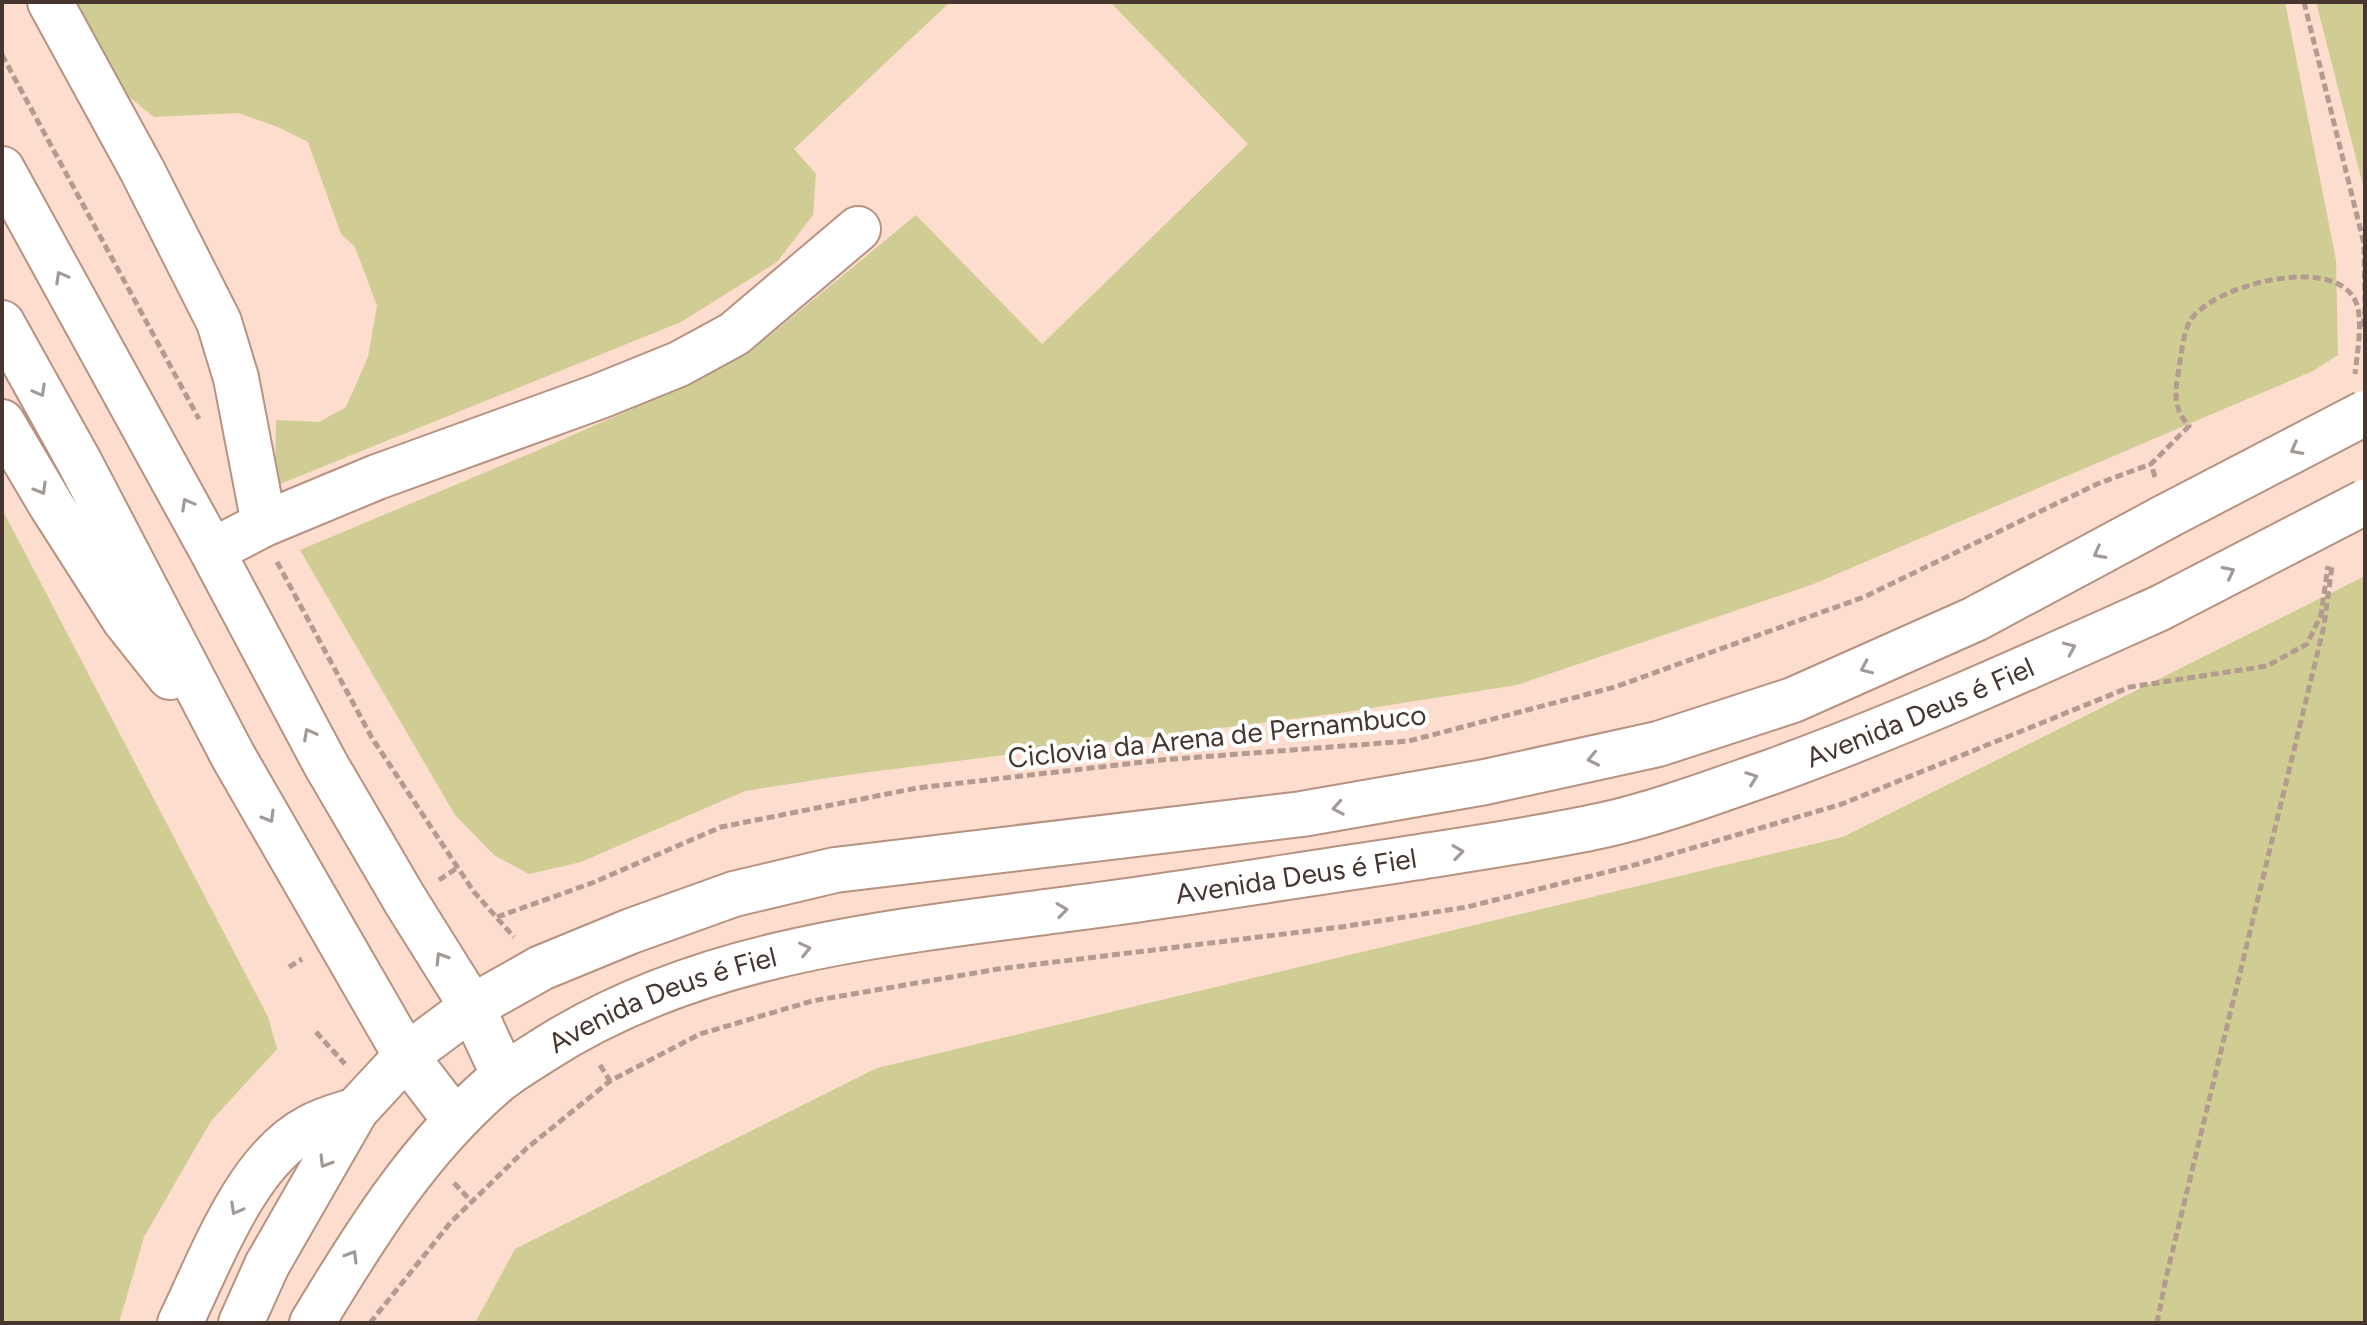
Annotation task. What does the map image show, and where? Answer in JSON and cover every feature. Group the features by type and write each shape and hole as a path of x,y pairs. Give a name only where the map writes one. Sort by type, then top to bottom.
{"main road":[{"path":"50,2 142,170 219,322 236,378 264,524"},
{"path":"2,169 326,765 472,1007 504,1076"},
{"path":"212,551 264,524 377,477 679,364 734,334 858,229"},
{"path":"2,323 80,463 233,756 406,1056 455,1120"},
{"name":"Avenida Deus é Fiel","path":"406,1056 472,1007 541,968 734,894 835,870 1302,814 1485,782 1658,744 1793,700 1975,619 2167,516 2360,401"},
{"path":"2,422 124,619 233,756"},
{"name":"Avenida Deus é Fiel","path":"312,1323 359,1244 427,1152 455,1120 504,1076 578,1027 663,989 752,961 853,938 1519,843 1678,805 1818,754 1947,702 2160,608 2365,502"},
{"path":"1658,744 1678,805"},
{"path":"241,1323 267,1265 356,1110 406,1056"},
{"path":"180,1323 236,1208 265,1163 289,1140 311,1126 356,1110"}],"path":[{"path":"2304,2 2364,244 2365,310 2360,401"},
{"name":"Ciclovia da Arena de Pernambuco","path":"497,917 592,883 721,827 917,788 1161,760 1409,741 1615,687 1864,597 2097,484 2151,464"},
{"path":"2157,1323 2324,626 2332,563"}],"shaded area":[{"path":"74,2 950,2 794,149 816,174 813,215 777,262 681,322 275,486 276,420 319,422 346,407 368,357 377,306 355,247 341,234 308,142 238,113 154,117 113,84"},
{"path":"1110,2 2285,2 2336,260 2338,355 2313,371 1811,585 1517,685 1339,713 854,774 745,791 581,862 529,874 494,855 455,815 300,550 704,377 767,338 916,215 1042,344 1248,144"},
{"path":"2316,2 2365,2 2365,193"},
{"path":"2,509 268,1017 277,1049 211,1121 144,1237 119,1323 2,1323"},
{"path":"2365,576 2365,1323 475,1323 515,1249 877,1068 1843,837"}]}
